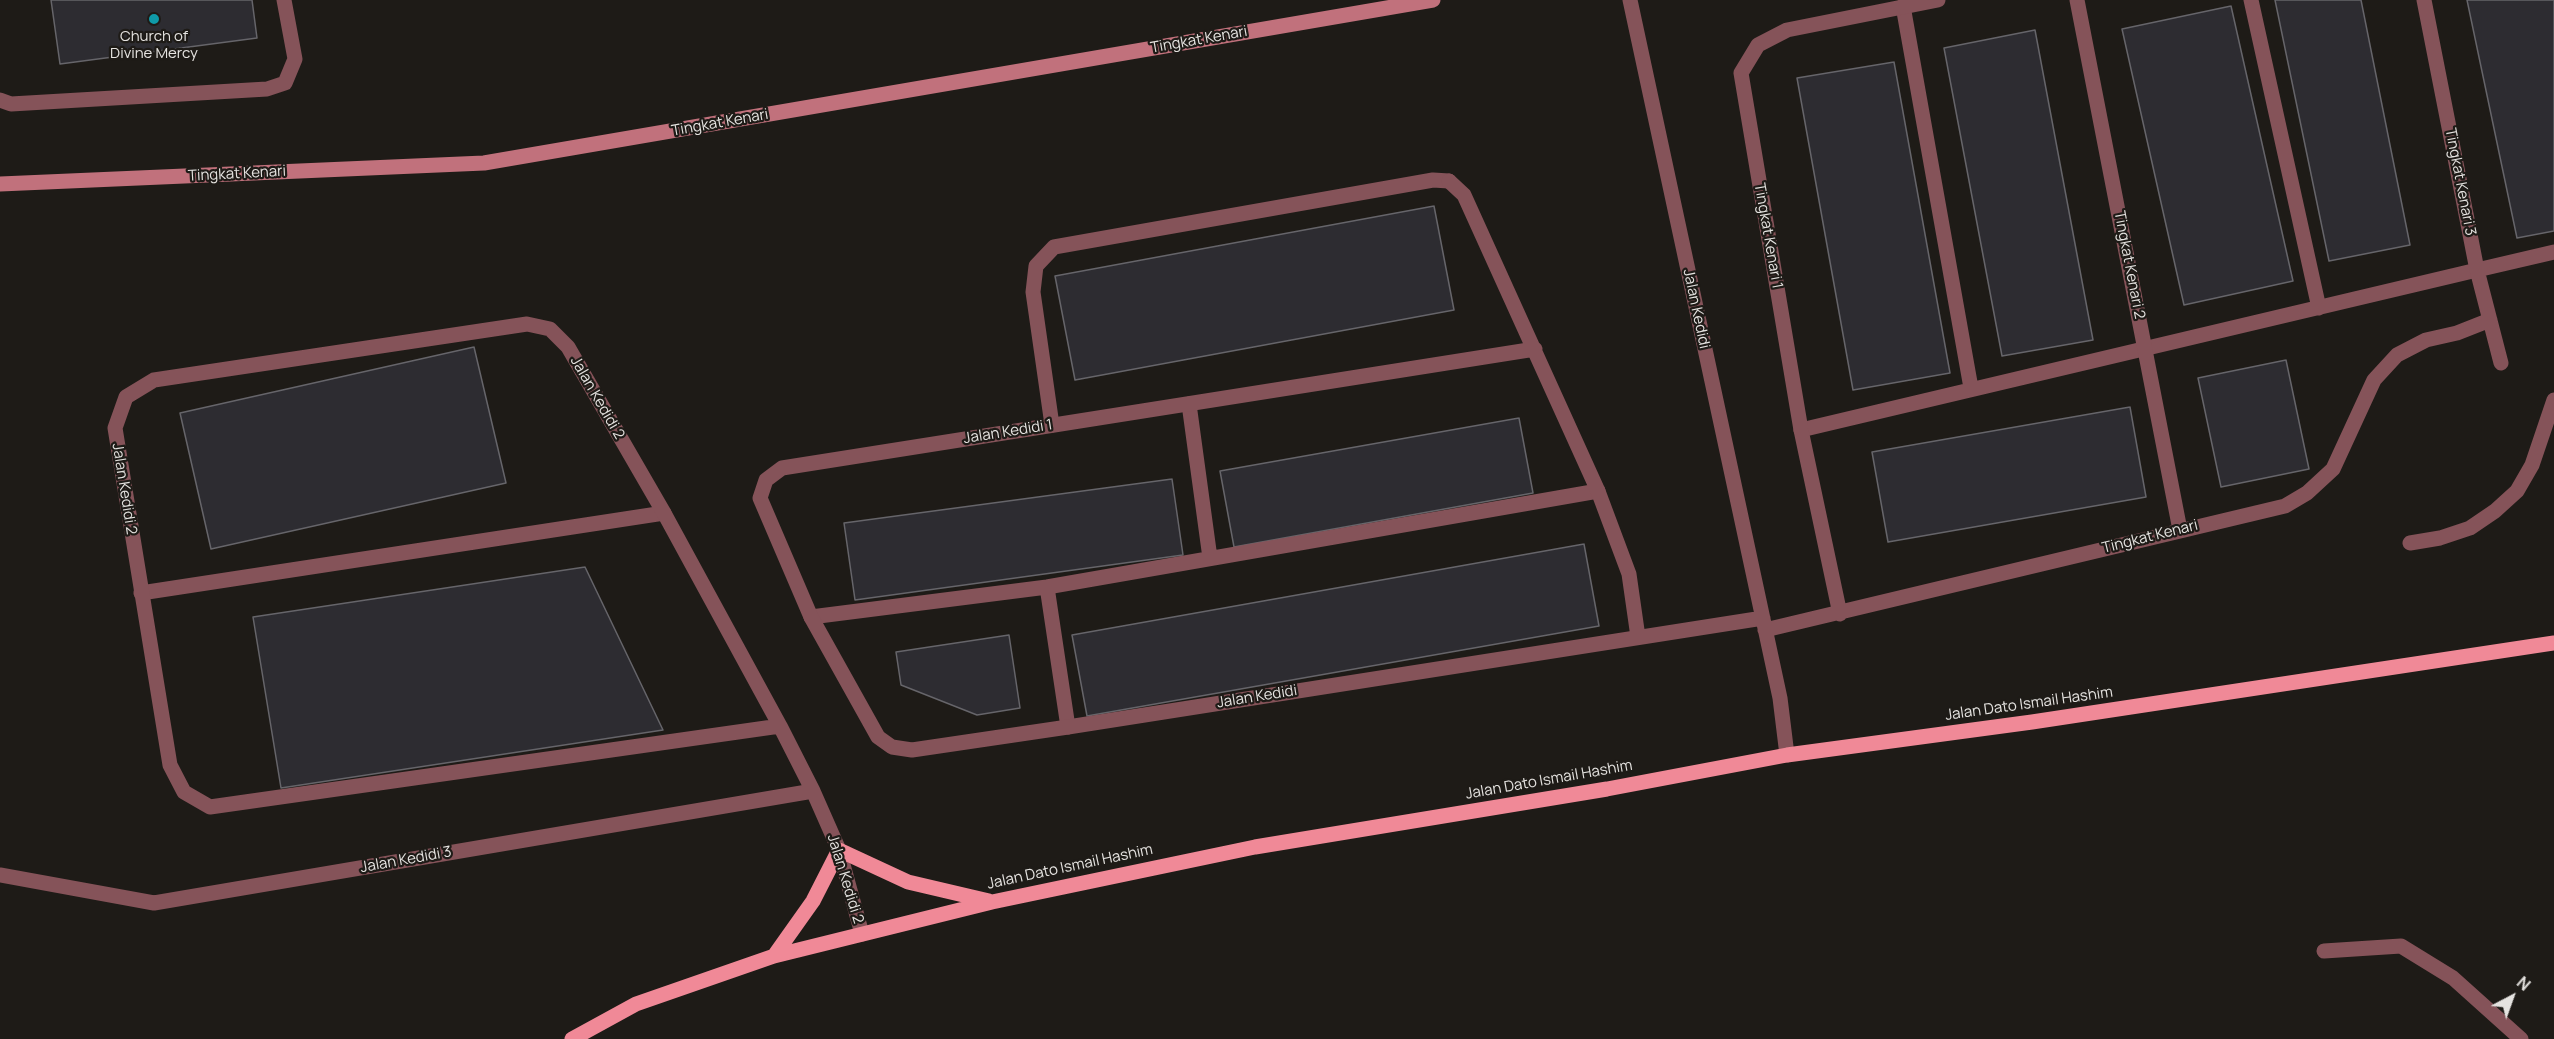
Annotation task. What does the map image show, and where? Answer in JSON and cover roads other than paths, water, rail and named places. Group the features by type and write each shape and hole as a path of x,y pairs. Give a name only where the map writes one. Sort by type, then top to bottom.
{"main road":[{"name":"Jalan Dato Ismail Hashim","path":"572,1039 636,1004 774,956 992,902 1255,847 1607,789 1787,755 2032,722 2554,644"},
{"path":"774,956 813,901 839,850 908,882 992,902"}],"street":[{"path":"0,100 11,104 267,89 285,83 295,59 284,0"},
{"name":"Tingkat Kenari","path":"0,184 484,163 1433,0"},
{"name":"Jalan Kedidi","path":"1630,0 1780,698 1787,755"},
{"name":"Tingkat Kenari 1","path":"1840,614 1801,430 1741,73 1758,45 1787,30 1938,0"},
{"name":"Tingkat Kenari 2","path":"2077,0 2180,530"},
{"path":"2251,0 2319,308"},
{"name":"Tingkat Kenari 3","path":"2424,0 2477,270 2501,363"},
{"path":"1903,6 1971,388"},
{"path":"1052,425 1033,292 1036,266 1054,247 1433,180 1449,182 1464,195 1598,491 1629,574 1638,637"},
{"path":"1801,430 2554,252"},
{"name":"Tingkat Kenari","path":"1764,624 1840,614 2285,506 2307,493 2333,469 2374,380 2397,355 2426,340 2457,333 2490,320"},
{"name":"Jalan Kedidi 2","path":"780,726 210,807 184,792 170,765 114,428 126,397 154,380 527,324 550,329 568,347 664,513 780,726 813,791 839,850 862,934"},
{"name":"Jalan Kedidi 1","path":"878,736 811,617 760,498 766,480 782,468 1535,349"},
{"path":"2410,543 2440,538 2470,528 2495,511 2517,491 2532,465 2554,400"},
{"path":"1189,404 1210,558"},
{"path":"811,617 1047,587 1598,491"},
{"path":"141,593 664,513"},
{"path":"1047,587 1068,727"},
{"name":"Jalan Kedidi","path":"878,736 892,747 912,750 1638,637 1764,624"},
{"name":"Jalan Kedidi 3","path":"0,875 154,903 813,791"},
{"path":"2324,951 2401,946 2453,978 2521,1039"}],"place":[{"name":"Church of Divine Mercy","path":"154,19"}]}
